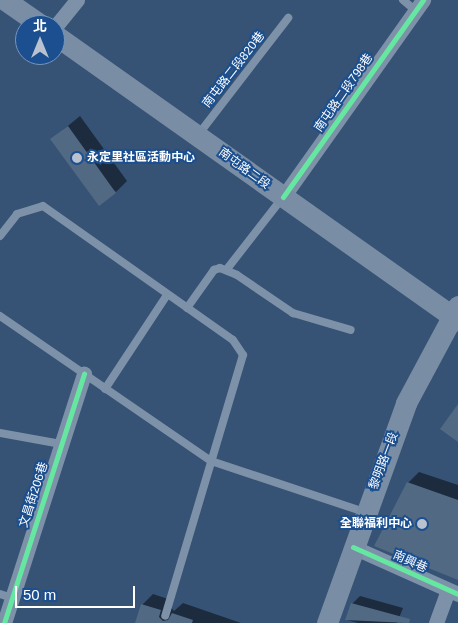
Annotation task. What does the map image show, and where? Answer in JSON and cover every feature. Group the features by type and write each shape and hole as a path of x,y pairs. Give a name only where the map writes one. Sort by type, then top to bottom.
{"main road":[{"path":"5,0 27,15"},
{"name":"南屯路二段","path":"65,42 283,197 456,314"},
{"name":"黎明路一段","path":"327,623 364,512 406,403 456,314"}],"street":[{"path":"65,15 77,0"},
{"name":"南屯路二段798巷","path":"283,197 419,5"},
{"name":"文昌街206巷","path":"4,623 6,596 62,444 84,374"},
{"name":"南興巷","path":"353,547 453,592"},
{"path":"436,623 453,592"}],"lane":[{"path":"403,0 419,5"},
{"name":"南屯路二段820巷","path":"197,135 288,18"},
{"path":"227,269 283,197"},
{"path":"0,236 17,214 43,206 233,340 242,355 164,616"},
{"path":"187,308 214,270 227,269 293,313 351,330"},
{"path":"105,389 167,295"},
{"path":"0,316 211,461 364,512"},
{"path":"0,433 62,444"}],"building":[{"name":"永定里社區活動中心","path":"68,126 116,193 99,206 50,139"},
{"path":"458,404 458,442 440,429"},
{"name":"全聯福利中心","path":"407,482 458,500 458,580 374,546"},
{"path":"351,603 410,619 409,623 345,620"},
{"path":"141,604 161,610 159,617 163,621 168,620 172,613 193,620 192,623 135,623"}],"cycle path":[{"path":"283,197 423,0"},
{"path":"4,623 84,374"},
{"path":"353,547 458,594"}],"place":[{"name":"永定里社區活動中心","path":"77,158"},
{"name":"全聯福利中心","path":"422,524"}]}
